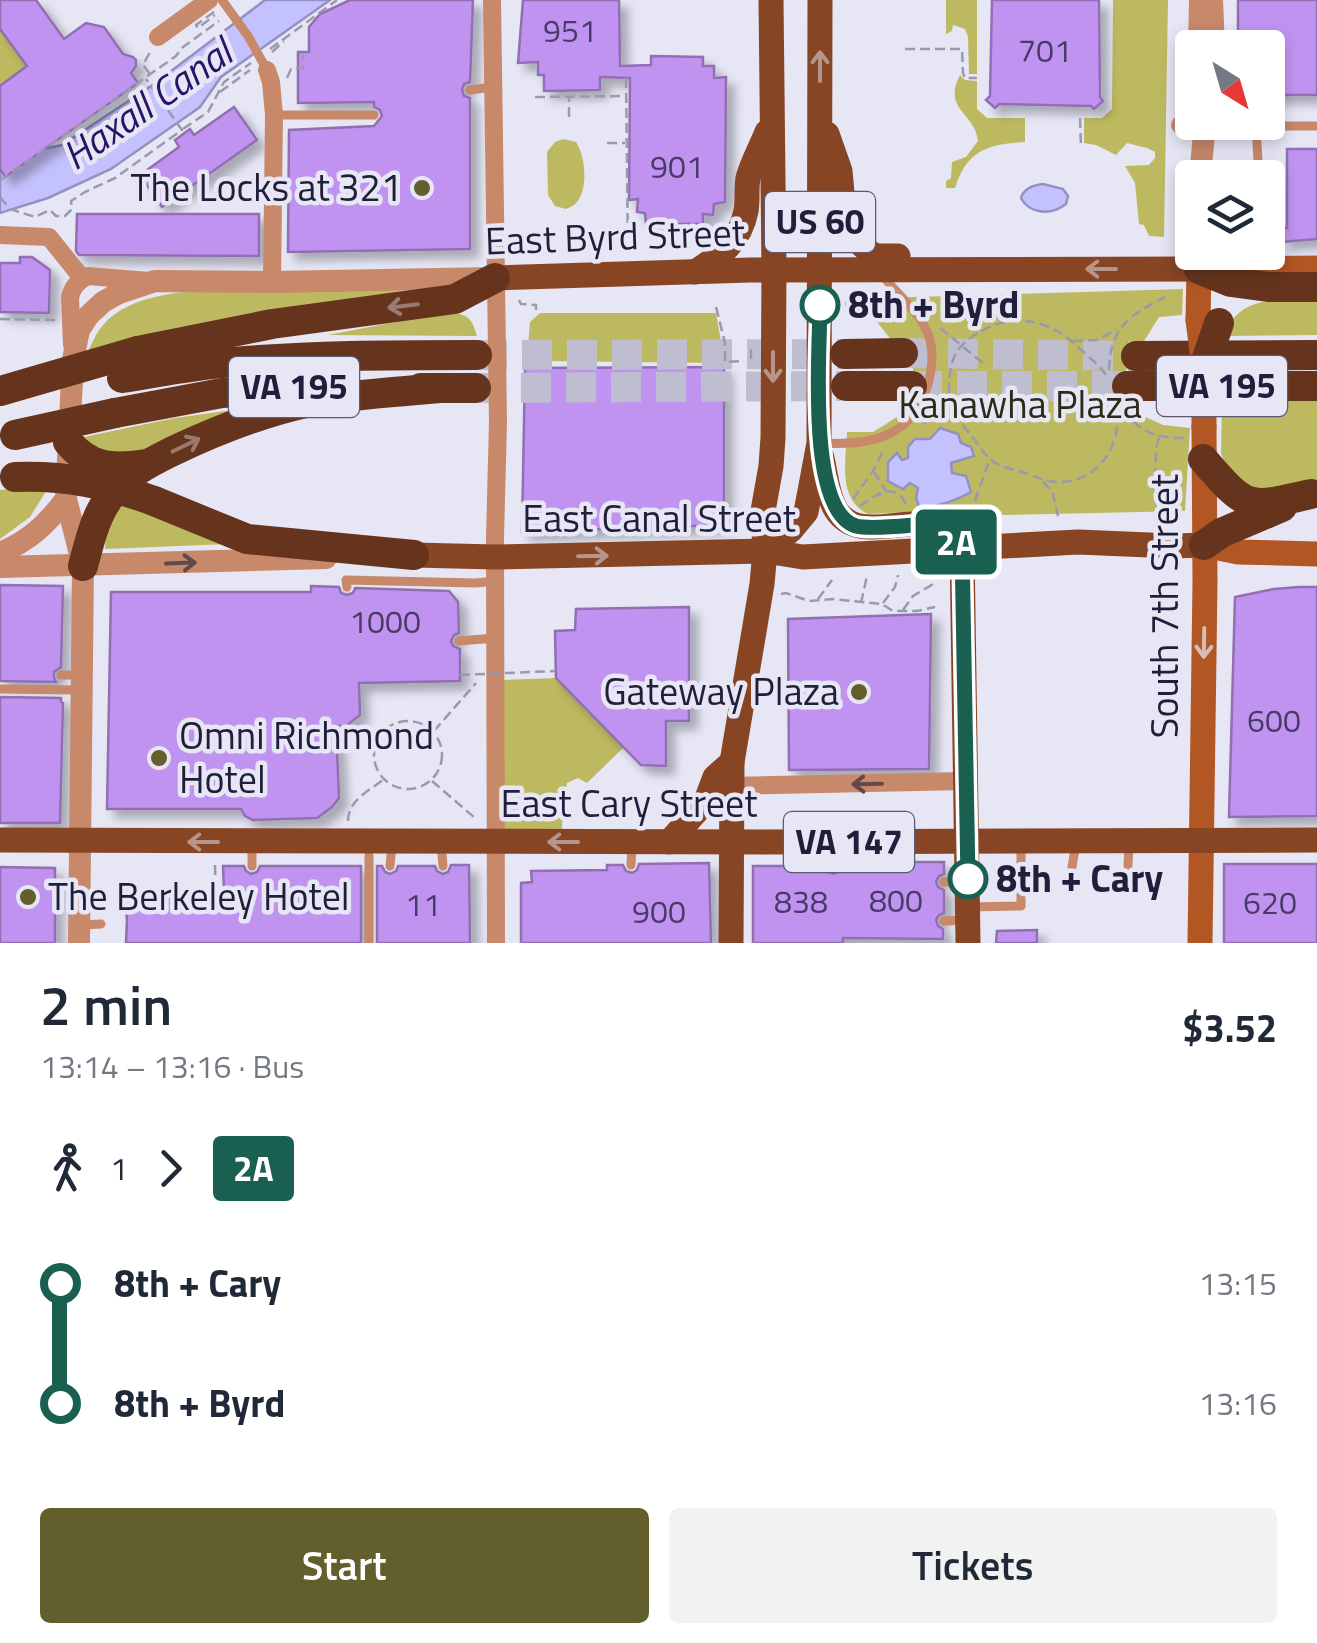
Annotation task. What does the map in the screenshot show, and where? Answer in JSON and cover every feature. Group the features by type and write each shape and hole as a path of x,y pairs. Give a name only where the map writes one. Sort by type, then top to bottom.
{"highway":[{"path":"1216,270 1231,282 1317,288"},
{"path":"0,391 138,351 272,324 454,299 495,278"},
{"path":"1204,367 1209,322 1238,300 1268,287"},
{"path":"845,354 904,353"},
{"name":"VA 195","path":"0,404 122,378 218,364 366,354 477,354"},
{"name":"VA 195","path":"1122,380 1317,355"},
{"name":"VA 195","path":"1122,380 1317,386"},
{"path":"846,386 912,386"},
{"name":"VA 195","path":"8,437 222,393 298,387 476,388"},
{"path":"84,566 92,528 112,492 148,464 253,418 312,402 440,388"},
{"path":"68,442 80,456 98,464 122,468 148,464"},
{"path":"1203,459 1228,488 1253,503 1267,504 1314,493"},
{"path":"8,478 47,476 82,480 154,501 247,539 414,555"},
{"path":"1204,545 1221,533 1314,493"}],"main road":[{"name":"US 60","path":"730,842 732,774 765,552 763,511 773,438 771,0"},
{"name":"US 60","path":"820,0 819,443 831,500 847,521 864,527 937,526 962,548"},
{"path":"820,115 840,171 844,215 854,238 877,256 928,256 944,269"},
{"path":"692,262 723,253 734,241 746,212 748,179 773,118"},
{"name":"East Byrd Street","path":"495,278 692,262 821,270 1175,259"},
{"name":"East Byrd Street","path":"1285,265 1317,268"},
{"path":"1202,270 1209,322"},
{"name":"South 7th Street","path":"1200,943 1204,367"},
{"path":"765,552 806,512 819,443"},
{"name":"East Canal Street","path":"414,555 495,569 765,552 803,557 1078,542 1204,545 1238,552 1317,554"},
{"path":"960,909 968,841 962,548"},
{"path":"669,842 706,802 715,777 732,774"},
{"name":"East Cary Street","path":"0,840 252,854 442,854 487,832 632,853 669,842 730,842 846,853 968,841 1020,841 1074,854 1129,853 1200,840 1317,840"},
{"path":"730,842 731,943"}],"street":[{"path":"492,0 498,422 487,832 496,943"},
{"path":"1197,30 1198,0"},
{"path":"1212,0 1213,30"},
{"path":"158,37 216,6"},
{"path":"266,70 274,115 272,282"},
{"path":"0,235 49,237 82,278"},
{"name":"East Byrd Street","path":"87,931 75,680 84,566 66,499 73,360 70,297 76,284 88,276 272,282 495,278"},
{"name":"East Byrd Street","path":"73,360 79,330 102,302 155,281"},
{"path":"0,553 38,532 66,499"},
{"name":"East Canal Street","path":"0,567 414,555"},
{"path":"732,774 965,781"}],"lane":[{"path":"216,6 248,36 266,70"},
{"path":"470,90 493,87"},
{"path":"274,115 374,115"},
{"path":"1285,126 1317,126"},
{"path":"819,443 866,443 884,436 906,422 925,396 932,371 930,338 920,320 877,269"},
{"path":"347,587 346,580 476,583 495,569"},
{"path":"459,641 495,638"},
{"path":"0,689 75,680"},
{"path":"960,909 1021,906 1020,841"},
{"path":"368,943 369,856"}],"path":[{"path":"0,180 176,56 184,43 217,23"},
{"path":"278,46 288,36"},
{"path":"905,50 962,49 963,74 966,78 977,78"},
{"path":"291,69 303,68 302,56"},
{"path":"143,65 150,74"},
{"path":"0,197 10,210 34,216 50,210 56,216 65,216 72,210 70,201 115,178 182,130 145,78"},
{"path":"626,78 628,254"},
{"path":"535,96 626,96"},
{"path":"569,96 569,117"},
{"path":"1080,118 1081,146"},
{"path":"607,143 627,143"},
{"path":"688,224 692,262"},
{"path":"519,300 520,304 536,304 536,310"},
{"path":"716,307 725,343 725,362 744,361"},
{"path":"0,319 59,320"},
{"path":"1014,319 1051,326 1122,380 1118,431 1100,466 1066,481 1042,480 990,459 956,416 948,396 953,360 960,346 986,329 1014,319"},
{"path":"1073,341 1096,340 1119,330"},
{"path":"960,346 984,364"},
{"path":"751,349 751,361"},
{"path":"1159,437 1155,504 1167,504 1166,495 1182,495"},
{"path":"848,502 874,472 886,445"},
{"path":"970,515 990,459"},
{"path":"874,472 887,492"},
{"path":"1042,480 1053,494 1058,516"},
{"path":"856,511 881,492 894,491 902,496 909,514"},
{"path":"882,604 895,587 898,575"},
{"path":"861,603 867,576"},
{"path":"818,600 832,580"},
{"path":"903,611 913,596 935,583"},
{"path":"780,594 809,600 882,604 893,611 935,608"},
{"path":"460,675 555,671"},
{"path":"433,732 476,683"},
{"path":"414,722 433,732 439,740 442,762 431,780 412,789 384,780 375,750 385,731 414,722"},
{"path":"348,822 352,804 384,780"},
{"path":"431,780 487,832"},
{"path":"215,865 216,902"}],"green space":[{"path":"946,0 977,0 977,74 969,74 965,29 953,25 946,34"},
{"path":"1113,0 1168,0 1164,237 1149,236 1144,225 1139,224 1135,183 1125,166 1149,165 1155,152 1127,143 1116,155 1084,143 1084,118 1102,118 1112,109"},
{"path":"0,29 27,66 0,85"},
{"path":"960,75 965,80 977,81 977,109 987,118 1025,118 1025,142 981,152 966,165 955,188 946,188 952,162 966,157 978,141 976,131 957,104 955,87"},
{"path":"563,139 576,142 584,170 582,193 566,209 555,206 548,195 547,152"},
{"name":"Kanawha Plaza","path":"1183,289 1182,315 1159,317 1126,370 1128,409 1163,425 1190,428 1185,511 868,514 851,499 845,467 847,432 873,432 913,407 913,367 873,317 845,316 845,299"},
{"path":"208,290 433,291 87,353 103,325 119,311 160,296"},
{"path":"1275,300 1317,300 1317,335 1224,336 1231,322 1250,306"},
{"path":"447,312 467,317 477,336 328,335"},
{"path":"540,313 716,313 720,363 540,361 534,359 528,346 530,322"},
{"path":"1317,400 1317,482 1265,498 1226,468 1221,453 1222,401"},
{"path":"290,402 116,460 79,438 175,418"},
{"path":"48,488 30,517 0,539 0,490"},
{"path":"121,501 227,544 105,549 106,528"},
{"path":"556,678 624,747 587,783 578,778 567,783 562,829 503,831 504,680"}],"water":[{"name":"Haxall Canal","path":"265,0 330,0 221,77 200,107 111,169 48,198 0,213 0,151 15,155 62,145 154,84"},
{"path":"1043,184 1063,189 1068,196 1066,204 1042,212 1025,204 1021,198 1024,192"},
{"path":"940,428 958,434 961,443 971,447 974,456 951,463 952,473 966,476 971,492 920,509 918,488 910,483 903,489 888,481 888,462 897,453 902,460 908,458 908,447 915,439 930,439"}],"building":[{"path":"0,0 36,0 64,39 86,23 104,27 123,54 136,60 131,73 138,83 5,177 0,169 0,86 27,66 0,29"},
{"path":"350,0 473,0 470,82 462,90 470,98 470,249 288,252 289,130 374,126 382,116 374,102 298,103 298,52 309,52 309,27 320,14"},
{"path":"523,0 619,0 620,66 651,65 651,56 703,57 703,66 714,66 714,78 726,77 725,202 714,204 713,215 703,214 703,224 646,224 645,213 637,212 638,199 629,200 630,78 600,77 600,90 544,91 544,75 538,75 538,62 518,63"},
{"path":"992,0 1099,0 1103,101 1094,109 999,104 995,108 986,100 990,96"},
{"path":"1238,0 1317,0 1317,95 1285,95 1285,30 1238,30"},
{"path":"234,107 257,140 162,207 140,175 179,147 175,140 190,129 194,135"},
{"path":"1287,149 1317,149 1317,239 1285,242"},
{"path":"77,214 259,214 259,256 79,255"},
{"path":"20,257 32,257 50,270 49,313 0,312 0,263 20,263"},
{"path":"724,367 724,525 522,532 525,368"},
{"path":"0,585 63,586 61,667 54,672 56,682 0,681"},
{"path":"311,586 339,587 347,595 355,588 449,591 458,602 459,633 451,641 460,649 460,681 359,683 360,715 346,726 336,726 339,798 317,818 253,820 241,809 107,809 111,592 311,592"},
{"path":"1317,587 1317,816 1229,817 1235,597"},
{"path":"689,607 689,721 666,721 666,766 641,765 556,678 555,631 575,630 576,609"},
{"name":"Gateway Plaza","path":"931,614 929,769 789,770 788,619"},
{"path":"0,697 61,698 60,823 0,823"},
{"path":"849,862 857,870 865,862 944,862 944,874 936,881 944,890 944,913 936,920 943,929 943,939 843,938 843,943 753,943 753,866 825,866 834,874 841,866 849,866"},
{"path":"709,863 711,943 521,943 521,883 532,882 531,871 607,870 607,865 623,865 632,873 639,864"},
{"path":"1224,864 1317,864 1317,943 1224,943"},
{"path":"451,865 469,865 470,943 377,943 377,866 390,874 398,866 435,866 443,874"},
{"path":"223,866 244,866 251,874 260,866 361,866 361,943 126,943 124,890 224,890"},
{"name":"The Berkeley Hotel","path":"0,867 55,868 55,943 0,943"},
{"path":"1037,930 1037,943 996,943 997,931"}],"tunnel":[{"path":"903,353 1136,356"},
{"path":"477,355 845,354"},
{"path":"476,388 846,386"},
{"path":"912,386 1127,386"}],"bus line":[{"name":"2A","path":"820,305 819,443 831,500 838,512 855,526 937,526 962,548 968,879"}],"place":[{"name":"The Locks at 321","path":"422,188"},
{"name":"8th + Byrd","path":"820,305"},
{"name":"Gateway Plaza","path":"859,692"},
{"name":"Omni Richmond Hotel","path":"159,758"},
{"name":"8th + Cary","path":"968,879"},
{"name":"The Berkeley Hotel","path":"28,897"}]}
